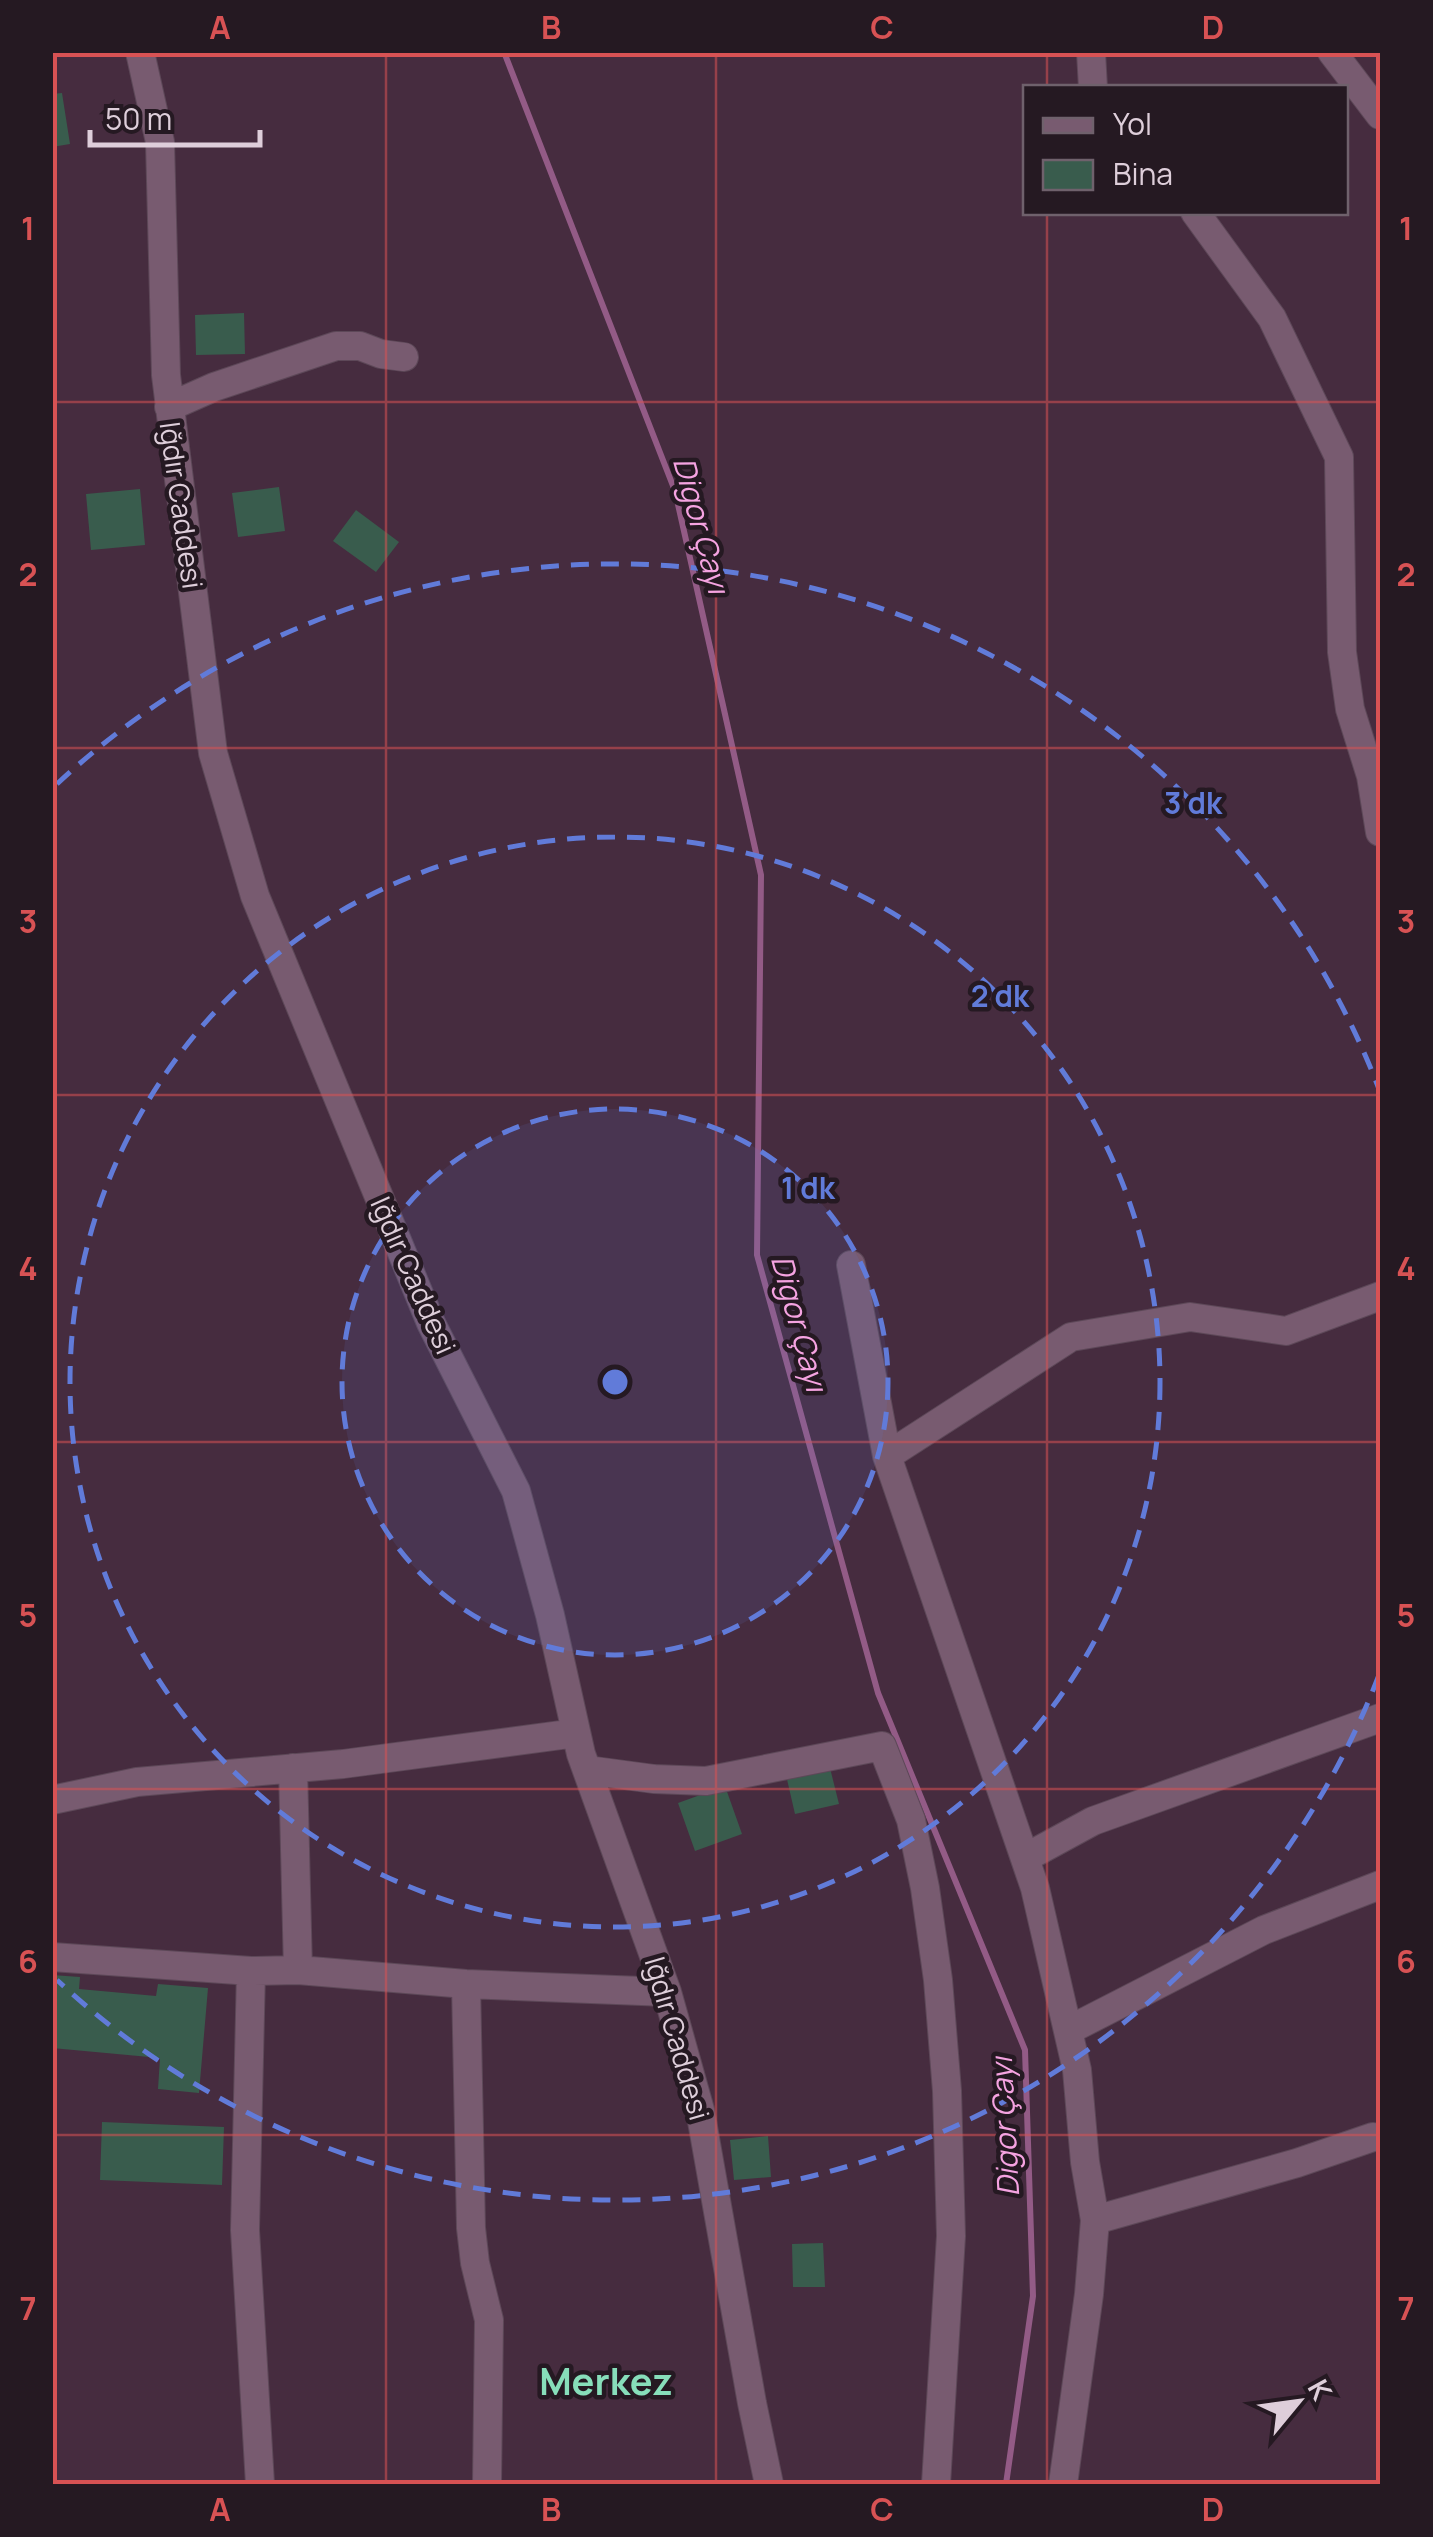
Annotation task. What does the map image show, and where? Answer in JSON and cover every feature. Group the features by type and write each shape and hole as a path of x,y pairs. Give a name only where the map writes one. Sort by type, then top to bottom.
{"street":[{"name":"Iğdır Caddesi","path":"140,52 160,142 164,329 170,408 214,753 255,896 432,1323 516,1491 550,1615 576,1733 667,1992 700,2110 770,2484"},
{"path":"1091,52 1093,85"},
{"path":"1332,52 1380,116"},
{"path":"1197,215 1272,318 1339,456 1342,652 1350,710 1371,776 1380,832"},
{"path":"170,408 214,387 336,346 360,346 404,357"},
{"path":"850,1265 888,1456 1025,1858 1077,2070 1085,2162 1095,2220 1063,2484"},
{"path":"888,1456 1071,1337 1190,1317 1286,1331 1380,1296"},
{"path":"1025,1858 1094,1820 1380,1718"},
{"path":"52,1800 137,1782 342,1764 576,1733"},
{"path":"588,1770 706,1781 882,1746 911,1820 938,1980 945,2073 950,2236 936,2484"},
{"path":"294,1768 298,1970"},
{"path":"1068,2030 1264,1930 1380,1885"},
{"path":"52,1956 251,1972 298,1970 466,1984 667,1992"},
{"path":"251,1972 244,2210 260,2484"},
{"path":"466,1984 470,2228 474,2264 489,2320 487,2484"},
{"path":"1095,2220 1297,2163 1373,2137"}],"building":[{"path":"62,93 70,144 52,147 52,94"},
{"path":"244,313 245,354 196,355 195,315"},
{"path":"279,487 285,531 238,537 232,493"},
{"path":"140,489 145,545 91,550 86,494"},
{"path":"356,510 399,542 376,572 333,541"},
{"path":"829,1764 839,1804 795,1814 786,1775"},
{"path":"725,1786 742,1834 695,1851 678,1803"},
{"path":"52,1975 80,1977 79,1989 156,1996 158,1984 208,1988 199,2093 158,2089 160,2058 52,2048"},
{"path":"102,2122 224,2127 222,2185 100,2180"},
{"path":"768,2136 771,2177 734,2180 730,2140"},
{"path":"823,2243 825,2287 793,2287 792,2244"}],"waterway":[{"name":"Digor Çayı","path":"504,52 675,491 761,875 757,1255 878,1693 1025,2050 1033,2296 1006,2484"}],"district":[{"name":"Merkez","path":"606,2380"}]}
